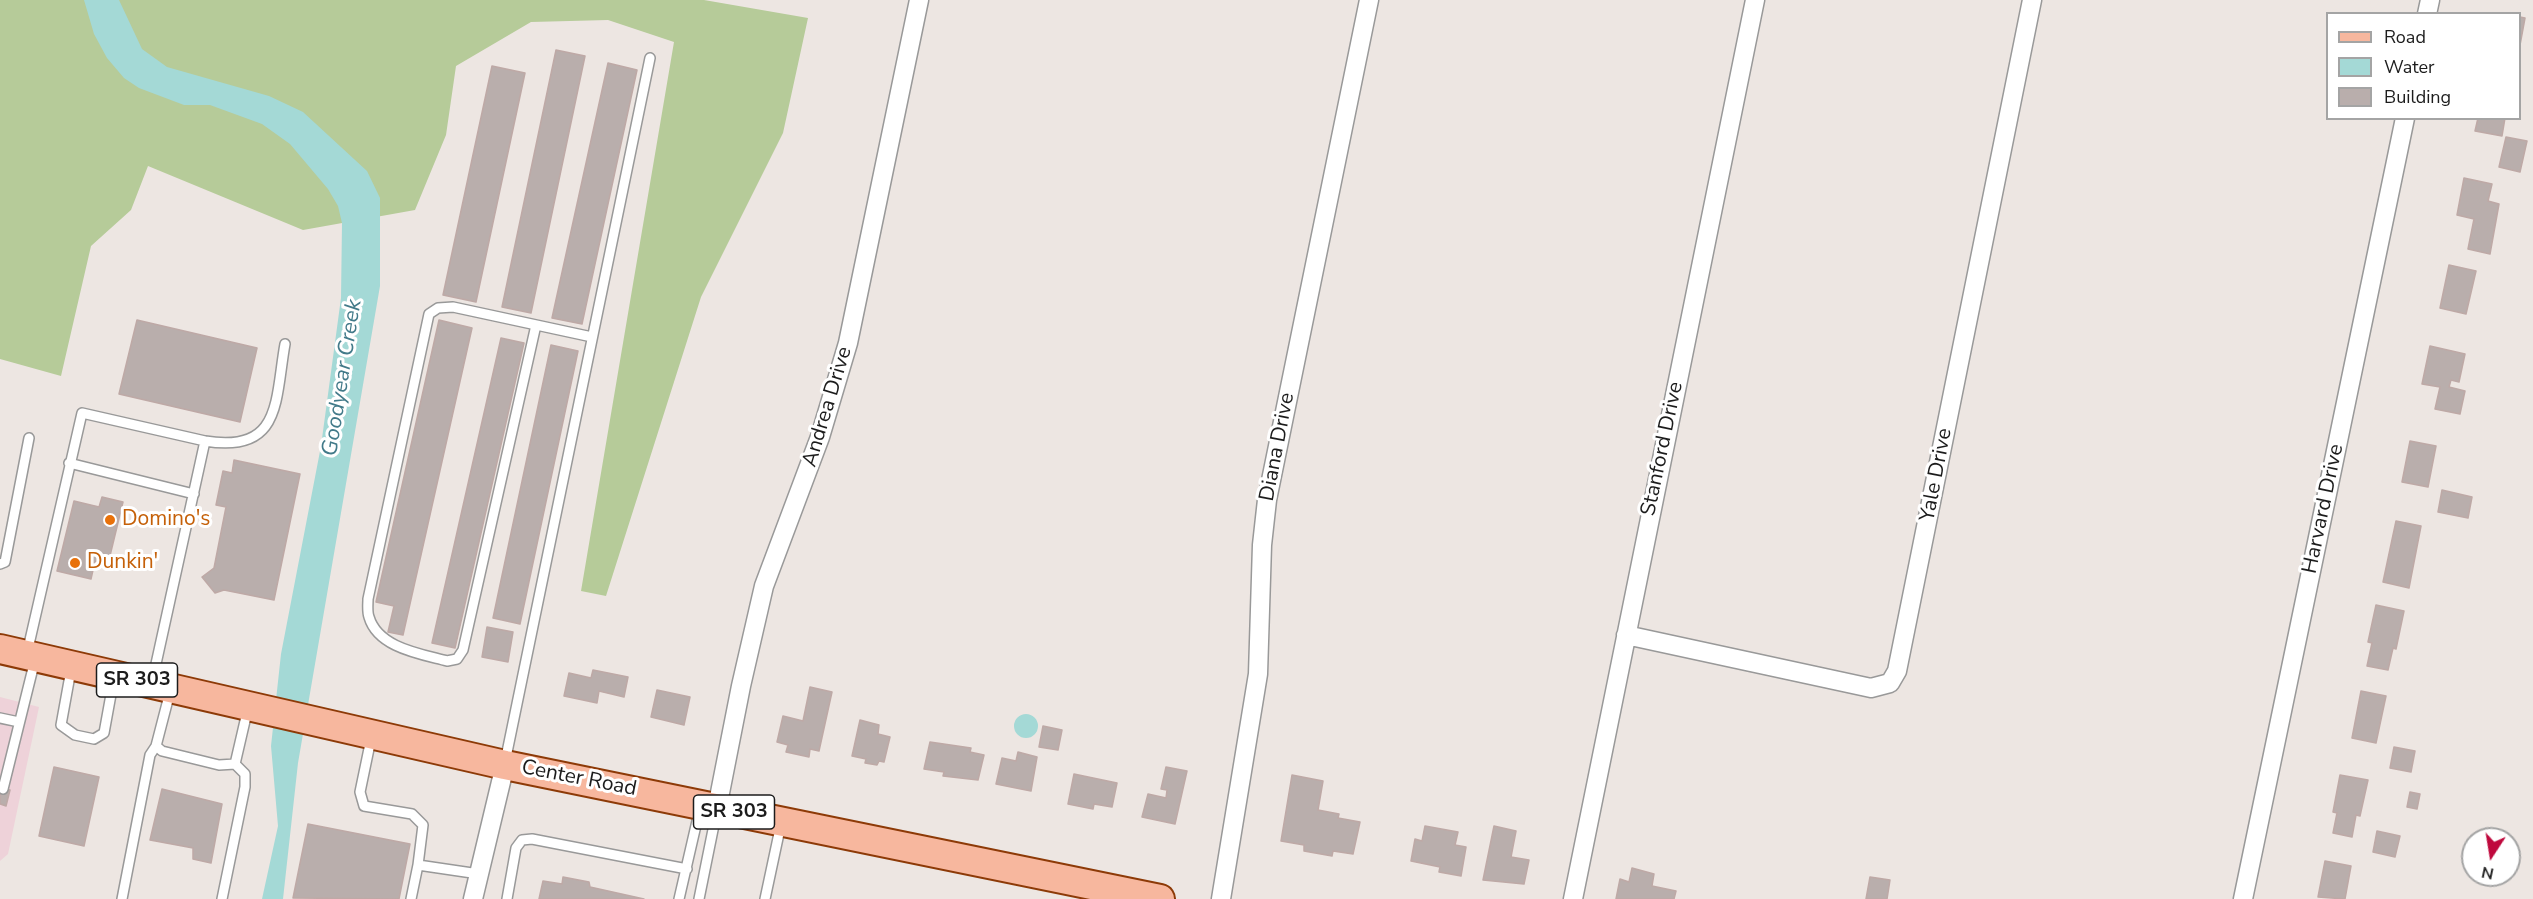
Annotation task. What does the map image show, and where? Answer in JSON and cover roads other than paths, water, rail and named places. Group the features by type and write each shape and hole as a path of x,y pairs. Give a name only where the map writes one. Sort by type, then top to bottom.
{"main road":[{"name":"Center Road","path":"20,654 505,765 782,821 1115,894 1160,899"}],"street":[{"name":"Diana Drive","path":"1221,899 1258,674 1262,545 1267,500 1369,0"},
{"name":"Stanford Drive","path":"1573,899 1755,0"},
{"name":"Yale Drive","path":"1626,635 1871,688 1890,683 1898,671 2032,0"},
{"name":"Andrea Drive","path":"709,806 764,586 820,438 848,343 913,1"},
{"name":"Harvard Drive","path":"2243,899 2405,120"},
{"path":"473,899 505,765"}],"lane":[{"path":"505,765 650,58"},
{"path":"536,326 463,650 457,659 447,661 394,644 376,631 368,617 368,599 429,314 438,308 453,308 592,337"},
{"path":"3,789 19,722 20,654 82,412 205,441 225,444 241,442 266,429 272,418 285,344"},
{"path":"0,564 5,562 29,438"},
{"path":"122,899 150,755 156,746 161,686 205,441"},
{"path":"69,463 194,494"},
{"path":"72,666 61,725 75,735 94,739 104,733 115,675"},
{"path":"235,764 261,709"},
{"path":"0,718 19,722"},
{"path":"372,734 360,792 364,806 412,814 423,825 411,899"},
{"path":"156,746 162,751 219,765 235,764"},
{"path":"222,899 245,787 244,774 235,764"},
{"path":"679,899 709,806"},
{"path":"699,899 709,806"},
{"path":"765,899 782,821"},
{"path":"507,899 516,848 522,840 532,839 687,869"},
{"path":"418,865 479,874"}],"water":[{"name":"Goodyear Creek","path":"84,0 119,0 142,49 167,67 269,96 303,112 367,171 380,198 380,286 298,763 283,899 262,899 278,826 271,746 281,654 321,446 341,298 342,223 338,206 328,189 290,144 262,124 210,105 184,105 139,88 124,78 107,58 94,34"},
{"path":"1026,714 1031,715 1037,721 1037,731 1031,737 1026,738 1021,737 1015,731 1014,726 1015,721 1021,715"}],"place":[{"name":"Domino's","path":"110,520"},
{"name":"Dunkin'","path":"75,563"}]}
